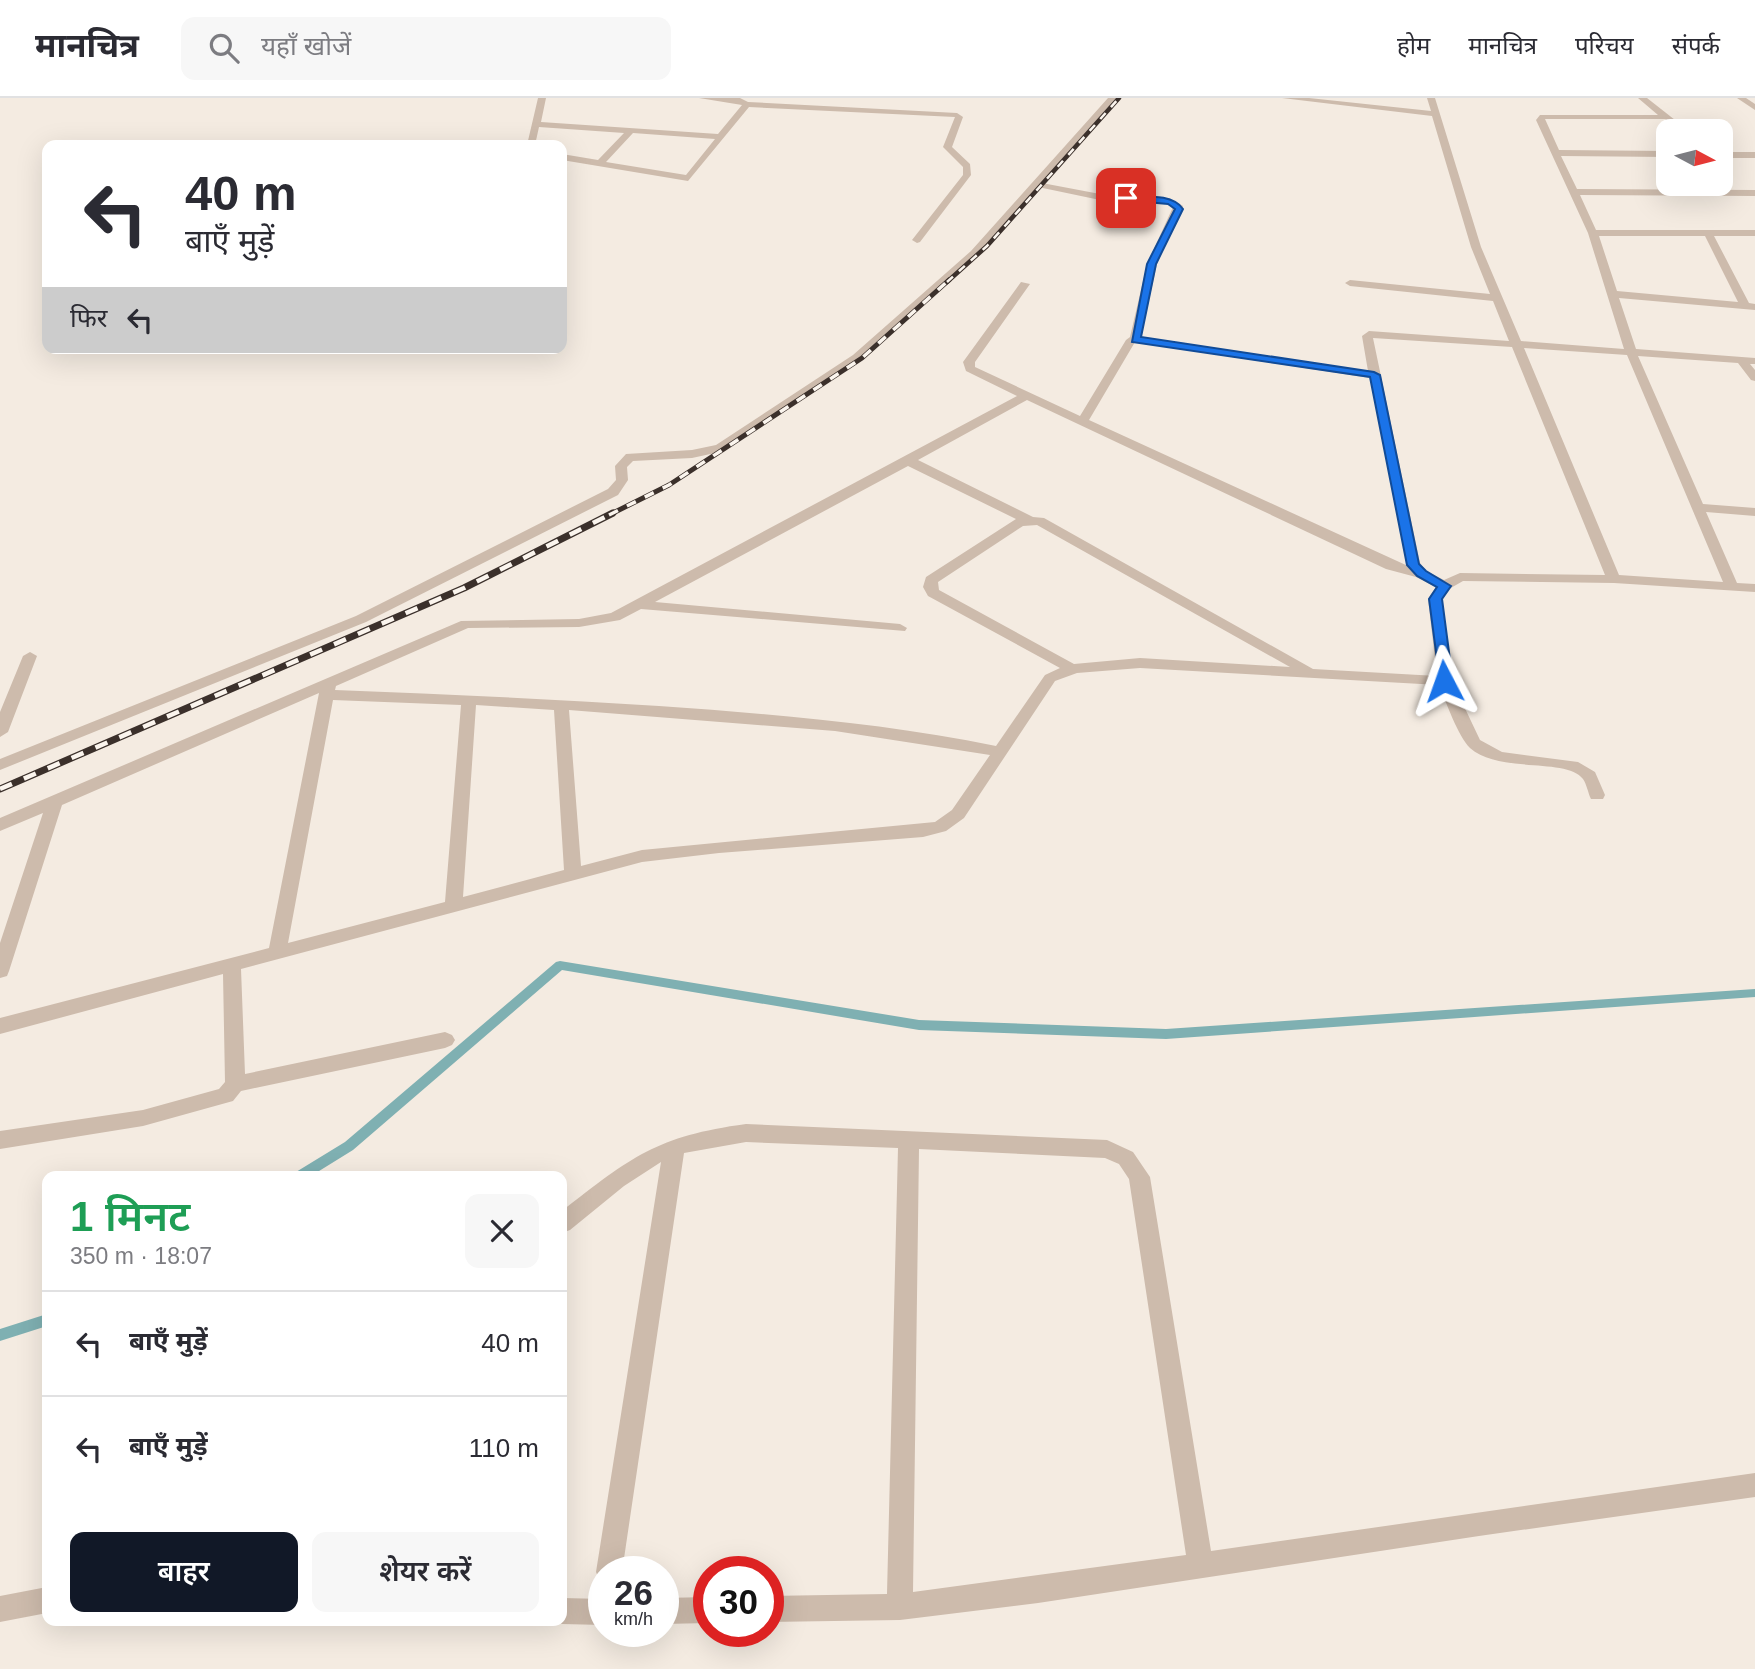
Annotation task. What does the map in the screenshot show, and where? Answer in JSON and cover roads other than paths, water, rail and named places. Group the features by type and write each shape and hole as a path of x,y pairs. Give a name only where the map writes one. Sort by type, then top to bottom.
{"street":[{"path":"532,140 542,98"},
{"path":"703,98 738,100 747,104 957,115 959,117 947,147 967,166 967,175 917,240"},
{"path":"0,765 361,619 612,492 622,480 621,466 630,457 692,454 720,448 857,357 889,330 975,253 1112,98"},
{"path":"1286,98 1435,114"},
{"path":"1431,98 1476,247 1614,579"},
{"path":"1642,98 1670,119"},
{"path":"1741,98 1755,108"},
{"path":"567,158 688,178 747,104"},
{"path":"1667,117 1542,117 1593,233 1631,352 1698,508 1748,591"},
{"path":"536,124 721,137"},
{"path":"599,164 631,130"},
{"path":"1557,153 1656,154"},
{"path":"1733,155 1755,155"},
{"path":"1036,184 1100,197 1169,201 1178,206 1152,264 1135,340"},
{"path":"1573,192 1755,193"},
{"path":"1593,233 1755,233"},
{"path":"1708,233 1750,306"},
{"path":"1350,283 1498,298"},
{"path":"1025,284 968,366 1401,570 1421,574 1444,586"},
{"path":"1613,294 1750,306"},
{"path":"1421,574 1413,565 1374,375 1367,336 1369,334 1516,342 1755,361"},
{"path":"1083,421 1131,340 1374,375"},
{"path":"1741,360 1755,378"},
{"path":"0,825 328,689 466,624 596,622 615,617 634,604 909,461 1027,395"},
{"path":"909,461 1028,520"},
{"path":"1698,508 1755,512"},
{"path":"1070,668 933,593 931,580 1020,522 1039,521 1312,673"},
{"path":"1597,795 1590,776 1574,766 1497,757 1481,751 1474,743 1444,681 1435,599 1444,586 1460,577 1614,579 1748,591"},
{"path":"634,604 900,628"},
{"path":"0,732 30,656"},
{"path":"0,1026 642,856 719,847 923,831 940,827 958,814 1050,678 1070,668 1092,664 1140,663 1444,681"},
{"path":"328,689 849,726 936,738 1001,752"},
{"path":"276,953 328,689"},
{"path":"453,907 469,700"},
{"path":"561,705 573,876"},
{"path":"0,971 55,802"},
{"path":"0,1140 143,1118 226,1096 234,1084 232,965"},
{"path":"234,1084 445,1040"},
{"path":"567,1219 644,1162 674,1147 746,1133 1107,1149 1126,1158 1139,1177 1200,1567"},
{"path":"900,1607 909,1140"},
{"path":"611,1556 674,1147"},
{"path":"784,1609 900,1607 1200,1567 1479,1523 1755,1485"},
{"path":"0,1609 42,1601"},
{"path":"567,1611 588,1610"}],"waterway":[{"path":"308,1171 349,1146 560,965 919,1025 1166,1034 1755,993"},
{"path":"0,1335 42,1322"}],"railway":[{"path":"947,282 987,246 1119,98"},
{"path":"613,513 669,485 862,358 949,280"},
{"path":"0,789 464,588 613,513"},
{"path":"609,515 613,513"}]}
